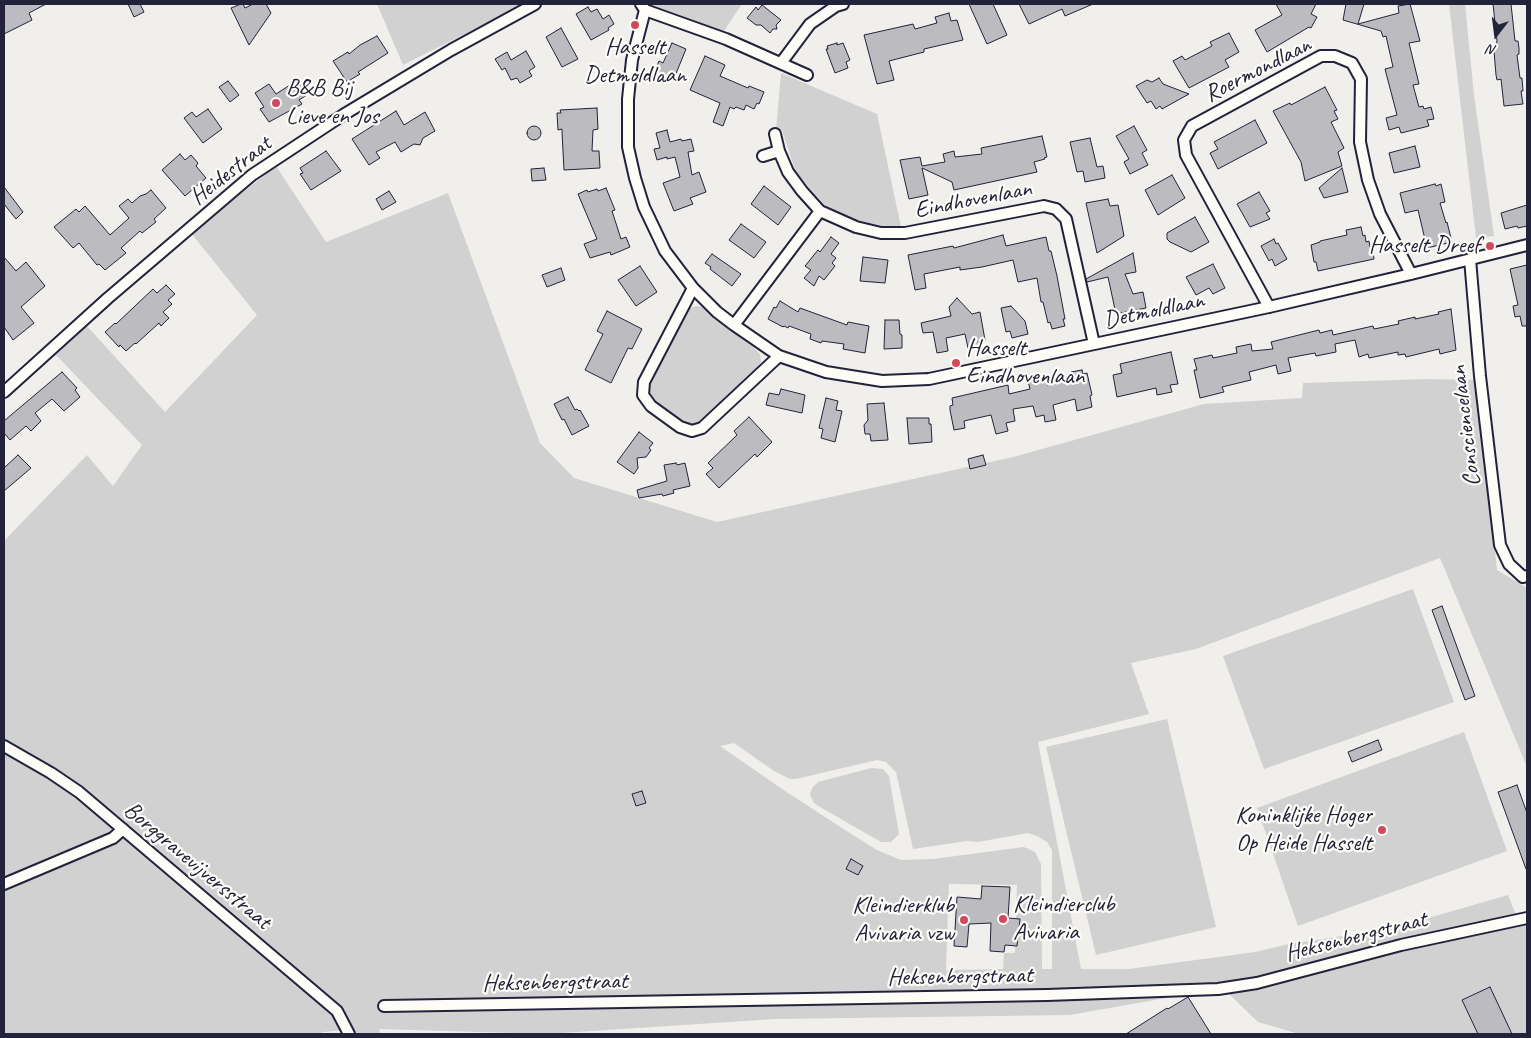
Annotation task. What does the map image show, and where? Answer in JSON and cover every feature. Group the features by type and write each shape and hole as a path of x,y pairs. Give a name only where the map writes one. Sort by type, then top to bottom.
{"street":[{"name":"Heidestraat","path":"4,392 108,298 252,175 344,115 442,55 535,4"},
{"path":"781,63 810,24 836,6 843,4"},
{"path":"643,7 726,39 807,75"},
{"name":"Detmoldlaan","path":"643,7 632,60 628,99 628,147 644,207 665,251 693,288 717,312 734,325 779,356 826,372 882,381 936,378 1269,307 1527,245"},
{"name":"Roermondlaan","path":"1269,307 1186,155 1184,140 1192,126 1321,56 1335,56 1352,63 1361,79 1360,142 1368,180 1380,214 1411,274"},
{"name":"Eindhovenlaan","path":"775,134 779,151 788,172 820,211 856,228 881,233 905,233 1044,206 1056,209 1066,219 1094,344"},
{"path":"763,156 779,151"},
{"path":"734,325 820,211"},
{"name":"Consciencelaan","path":"1470,259 1480,376 1500,545 1509,564 1522,576 1527,576"},
{"path":"693,288 644,382 643,395 650,406 680,427 692,432 702,428 779,356"},
{"name":"Borggravevijversstraat","path":"4,746 51,773 79,792 337,1010 349,1034"},
{"path":"4,884 113,838 123,830"},
{"name":"Heksenbergstraat","path":"384,1006 1047,995 1218,989 1257,983 1401,945 1527,918"}],"shaded area":[{"path":"377,4 524,4 403,65"},
{"path":"650,4 742,4 724,31"},
{"path":"1449,4 1465,4 1474,95 1494,236 1476,238"},
{"path":"781,73 877,114 901,227 882,226 839,214 824,204 795,170 782,130 776,130"},
{"path":"276,166 326,242 448,193 540,443 574,478 717,522 1013,457 1204,404 1302,398 1303,383 1427,379 1477,380 1497,570 1527,588 1527,767 1440,558 1196,649 1131,663 1149,714 1038,742 1081,969 1129,969 1255,952 1289,944 1390,929 1508,895 1520,925 1527,924 1527,1034 1299,1034 1258,1022 1226,991 1172,997 1070,1015 775,1019 546,1034 379,1029 380,1034 353,1034 352,1029 316,1034 4,1034 4,541 87,455 113,486 142,445 56,355 87,326 165,412 257,315 191,233","holes":["734,743 774,771 790,779 877,760 886,762 896,772 913,849 967,841 978,842 1028,833 1047,842 1052,850 1052,969 1042,969 1041,864 1035,852 1024,847 933,859 901,860 877,850 845,830 720,746","949,884 1017,885 1015,953 1004,953 1003,969 946,970"]},
{"path":"696,306 703,307 728,329 753,347 760,354 761,362 756,371 700,423 687,426 652,402 647,395 647,385 687,309"},
{"path":"1413,589 1454,702 1264,769 1223,656"},
{"path":"1167,719 1216,927 1096,955 1046,747"},
{"name":"Koninklijke Hoger Op Heide Hasselt","path":"1464,732 1507,851 1298,926 1257,808"},
{"path":"871,768 883,769 889,776 899,834 891,842 881,842 820,807 814,803 810,795 812,788 818,782"}],"building":[{"path":"4,4 46,4 29,13 32,20 4,34"},
{"path":"128,4 140,4 144,12 134,17"},
{"path":"241,4 245,8 253,4 266,4 271,13 249,45 231,8"},
{"path":"969,4 993,4 1007,35 987,44"},
{"path":"1019,4 1093,4 1065,16 1062,9 1029,24"},
{"path":"1276,4 1316,4 1311,14 1317,17 1311,28 1309,27 1267,52 1255,30 1282,15"},
{"path":"1346,4 1364,4 1358,24 1399,13 1398,6 1410,4 1420,41 1409,43 1419,84 1413,85 1419,107 1423,106 1424,109 1431,107 1434,119 1427,120 1429,126 1401,133 1399,127 1389,130 1386,118 1397,115 1385,69 1393,67 1386,36 1383,37 1381,31 1343,20"},
{"path":"1493,4 1511,4 1515,41 1518,41 1519,48 1519,54 1517,55 1520,78 1522,78 1523,104 1504,106 1501,79 1497,80 1496,75 1494,51 1497,41"},
{"path":"762,5 781,20 776,25 777,29 773,29 770,33 761,25 756,25 747,18 756,7 758,10"},
{"path":"588,7 591,12 597,9 603,19 609,15 614,24 608,28 609,30 591,40 576,14"},
{"path":"949,13 951,21 957,20 963,40 924,49 924,52 889,61 894,80 877,84 864,35 913,24 915,29 937,23 935,17"},
{"path":"561,28 578,59 562,67 546,37"},
{"path":"1229,33 1239,52 1225,60 1229,67 1189,88 1173,61 1182,56 1185,60 1212,46 1210,42"},
{"path":"377,36 388,53 358,72 360,74 347,82 333,61 348,52 349,54 360,45"},
{"path":"672,43 686,49 673,81 654,73 659,61 663,63"},
{"path":"837,43 837,45 843,43 850,60 846,62 848,68 835,73 826,49 828,49 827,46"},
{"path":"526,51 535,67 529,71 532,76 520,83 517,78 511,80 505,68 502,70 495,59 507,52 511,60"},
{"path":"705,56 725,65 720,76 748,88 749,86 764,92 759,104 757,103 754,109 746,105 744,110 730,107 723,126 713,122 720,103 690,90"},
{"path":"1159,78 1163,84 1189,94 1162,109 1160,106 1156,109 1151,101 1147,103 1136,86 1147,80 1152,82"},
{"path":"228,81 239,95 230,102 219,87"},
{"path":"299,82 307,95 299,100 302,104 269,122 260,109 264,107 255,93 269,84 276,94 290,85 291,87"},
{"path":"1325,87 1337,110 1334,111 1338,119 1331,122 1344,148 1338,152 1342,166 1305,181 1301,162 1273,111 1290,103 1291,105"},
{"path":"597,108 598,129 593,130 592,151 599,151 600,168 564,170 562,129 558,130 557,113 561,113 560,110"},
{"path":"208,109 222,129 203,143 184,118 192,112 196,117"},
{"path":"396,111 404,125 425,112 435,131 423,138 420,145 414,144 401,152 395,142 376,152 380,158 369,165 352,139"},
{"path":"1255,120 1267,143 1218,169 1210,153 1218,149 1214,142"},
{"path":"534,126 539,128 541,133 539,138 534,140 529,138 527,133 529,128"},
{"path":"1134,126 1147,150 1142,153 1148,165 1130,174 1124,162 1129,159 1116,136"},
{"path":"667,130 670,142 691,139 694,151 688,152 692,175 699,172 706,192 690,198 693,204 674,211 663,183 680,177 675,157 657,160 654,149 660,148 656,133"},
{"path":"1042,136 1047,157 1034,162 1037,172 954,190 952,182 922,168 928,195 909,199 900,160 920,157 922,166 945,162 943,154 954,151 955,157 982,154 981,148"},
{"path":"1090,138 1097,167 1103,166 1105,178 1085,182 1083,171 1077,172 1070,142"},
{"path":"1415,146 1420,167 1394,173 1389,153"},
{"path":"326,151 341,171 311,190 300,174 303,173 300,168"},
{"path":"180,154 185,160 191,155 198,163 196,166 206,178 185,196 162,170"},
{"path":"544,168 546,180 532,181 531,169"},
{"path":"1342,168 1348,192 1324,198 1319,188"},
{"path":"1172,175 1185,198 1158,215 1145,190"},
{"path":"1435,184 1436,186 1441,184 1445,202 1440,203 1452,242 1427,248 1418,210 1405,213 1400,193"},
{"path":"764,186 791,207 778,225 751,204"},
{"path":"4,187 23,212 16,219 4,204"},
{"path":"606,188 615,210 612,211 621,239 626,237 630,247 611,255 610,252 590,258 584,244 597,239 578,194 587,190 588,192 597,189 598,191"},
{"path":"151,190 166,208 154,219 156,222 142,233 140,231 121,248 126,253 105,270 99,264 97,265 79,243 73,248 54,227 76,209 79,212 85,206 110,235 129,218 119,206 128,199 132,203"},
{"path":"389,191 396,202 382,210 376,199"},
{"path":"1259,192 1270,211 1266,213 1270,219 1250,227 1237,204"},
{"path":"1108,199 1110,206 1118,205 1124,236 1097,253 1086,203"},
{"path":"1527,205 1527,226 1505,229 1501,213"},
{"path":"1195,217 1209,242 1191,252 1167,239 1167,233"},
{"path":"741,224 766,242 754,258 729,240"},
{"path":"1361,227 1366,242 1369,241 1370,247 1372,246 1374,259 1318,271 1316,262 1314,262 1311,245 1347,235 1346,230"},
{"path":"1003,235 1006,246 1046,237 1057,276 1065,326 1052,329 1050,322 1048,323 1043,302 1041,302 1037,278 1018,282 1013,260 982,267 960,270 960,267 924,274 926,288 915,290 908,255 953,246 954,248"},
{"path":"831,237 839,243 831,254 836,258 832,263 835,266 824,280 819,276 814,286 804,278 811,270 805,266 818,250 820,252"},
{"path":"1274,239 1287,259 1275,266 1272,259 1269,261 1261,246"},
{"path":"1133,253 1136,272 1125,274 1133,294 1143,292 1146,308 1116,314 1108,277 1087,282 1086,279"},
{"path":"712,254 741,274 732,286 705,263"},
{"path":"4,257 16,271 26,262 45,286 21,307 34,323 13,340 4,327"},
{"path":"863,257 888,260 885,283 860,281"},
{"path":"1213,264 1225,288 1213,294 1209,288 1196,295 1186,277"},
{"path":"1527,265 1527,326 1522,326 1520,316 1515,317 1513,306 1518,305 1510,269"},
{"path":"640,266 657,292 636,306 618,280"},
{"path":"561,268 565,280 547,287 542,275"},
{"path":"166,285 175,294 168,300 172,304 163,312 169,318 161,326 159,323 126,351 120,345 119,347 105,332 153,289 157,293"},
{"path":"957,298 972,314 980,312 985,340 978,342 979,345 968,348 965,334 946,338 948,351 937,353 933,332 923,333 921,323 951,316 949,307"},
{"path":"780,301 798,312 800,308 847,325 848,322 869,326 865,353 843,349 844,344 822,341 821,343 810,339 811,334 789,326 788,328 783,327 768,319 774,307 776,308"},
{"path":"1011,306 1025,321 1028,334 1012,338 1010,331 1006,332 1001,308"},
{"path":"1451,309 1456,350 1440,354 1439,349 1406,357 1405,354 1398,355 1398,352 1369,358 1368,354 1359,357 1355,340 1335,344 1336,352 1316,356 1315,353 1288,358 1291,371 1278,374 1276,365 1249,372 1251,380 1222,387 1224,392 1200,398 1194,370 1197,370 1194,359 1212,355 1213,358 1237,353 1236,347 1251,344 1252,351 1273,349 1271,342 1319,330 1320,333 1332,330 1333,335 1373,326 1374,329 1399,324 1398,321 1415,317 1415,319 1439,314 1438,312"},
{"path":"607,311 642,329 632,349 628,348 611,383 585,370 603,334 597,331"},
{"path":"885,320 899,320 902,348 884,349"},
{"path":"1171,352 1178,384 1170,385 1172,392 1157,395 1156,388 1117,397 1113,375 1122,373 1120,364"},
{"path":"1082,370 1083,374 1087,373 1092,395 1090,396 1092,407 1077,411 1075,399 1053,405 1056,420 1045,422 1044,415 1036,417 1033,406 1013,409 1015,421 1006,423 1008,431 996,434 991,415 964,421 965,428 954,430 950,410 950,406 953,405 952,398 1008,385 1009,394 1030,389 1028,381 1045,377 1047,385 1072,377 1071,372"},
{"path":"62,372 77,388 75,390 80,397 64,411 52,399 35,413 41,421 31,431 26,426 10,440 4,433 4,421"},
{"path":"781,389 805,395 802,413 766,405 769,393 779,395"},
{"path":"568,397 575,410 580,410 589,426 572,435 554,404"},
{"path":"826,398 838,401 836,410 842,411 835,442 821,438 823,429 819,428"},
{"path":"884,403 888,440 871,441 870,434 865,434 864,425 868,420 867,404"},
{"path":"749,417 772,442 757,457 755,454 719,488 706,474 713,468 708,463 737,435 734,431"},
{"path":"907,418 929,418 932,442 909,444"},
{"path":"639,432 653,443 646,457 637,458 638,468 634,474 617,462"},
{"path":"18,455 31,468 4,491 4,468"},
{"path":"983,455 986,465 970,469 968,459"},
{"path":"676,463 677,465 685,463 690,486 673,490 674,493 663,496 662,494 639,498 637,490 667,481 664,465"},
{"path":"1442,606 1475,696 1465,700 1432,610"},
{"path":"1378,740 1382,750 1352,762 1348,752"},
{"path":"1517,785 1527,813 1526,869 1498,792"},
{"path":"642,791 646,803 636,806 632,794"},
{"path":"851,859 863,866 858,875 846,869"},
{"path":"982,886 1010,887 1008,918 1020,919 1017,946 1005,945 1004,952 990,951 991,923 969,924 967,947 954,946 957,897 981,899"},
{"path":"1490,987 1512,1034 1478,1034 1462,1000"},
{"path":"1188,997 1211,1034 1126,1034 1167,1008"}],"place":[{"name":"Hasselt Detmoldlaan","path":"635,25"},
{"name":"B&B Bij Lieve en Jos","path":"276,103"},
{"name":"Hasselt Dreef","path":"1490,246"},
{"name":"Hasselt Eindhovenlaan","path":"956,363"},
{"name":"Koninklijke Hoger Op Heide Hasselt","path":"1382,830"},
{"name":"Kleindierclub Avivaria","path":"1003,919"},
{"name":"Kleindierklub Avivaria vzw","path":"964,920"}]}
